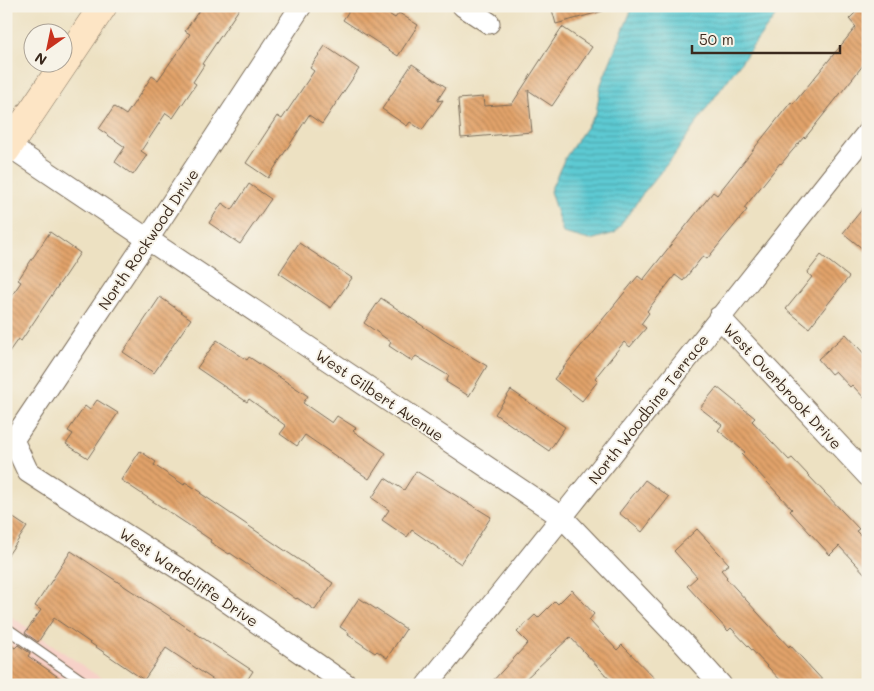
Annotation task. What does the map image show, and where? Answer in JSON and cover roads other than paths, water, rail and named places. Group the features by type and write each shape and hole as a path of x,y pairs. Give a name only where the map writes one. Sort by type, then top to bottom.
{"main road":[{"path":"7,146 102,6"}],"street":[{"name":"North Rockwood Drive","path":"28,472 13,440 301,6"},
{"path":"463,6 490,23"},
{"name":"North Woodbine Terrace","path":"427,685 563,518 719,318 868,132"},
{"name":"West Gilbert Avenue","path":"7,146 563,518 721,685"},
{"name":"West Overbrook Drive","path":"719,318 868,476"},
{"name":"West Wardcliffe Drive","path":"28,472 193,578 347,685"}],"lane":[{"path":"6,628 88,685"}],"water":[{"path":"633,6 786,6 774,18 615,233 590,240 563,233 550,191 565,158 596,113 601,84"}]}
